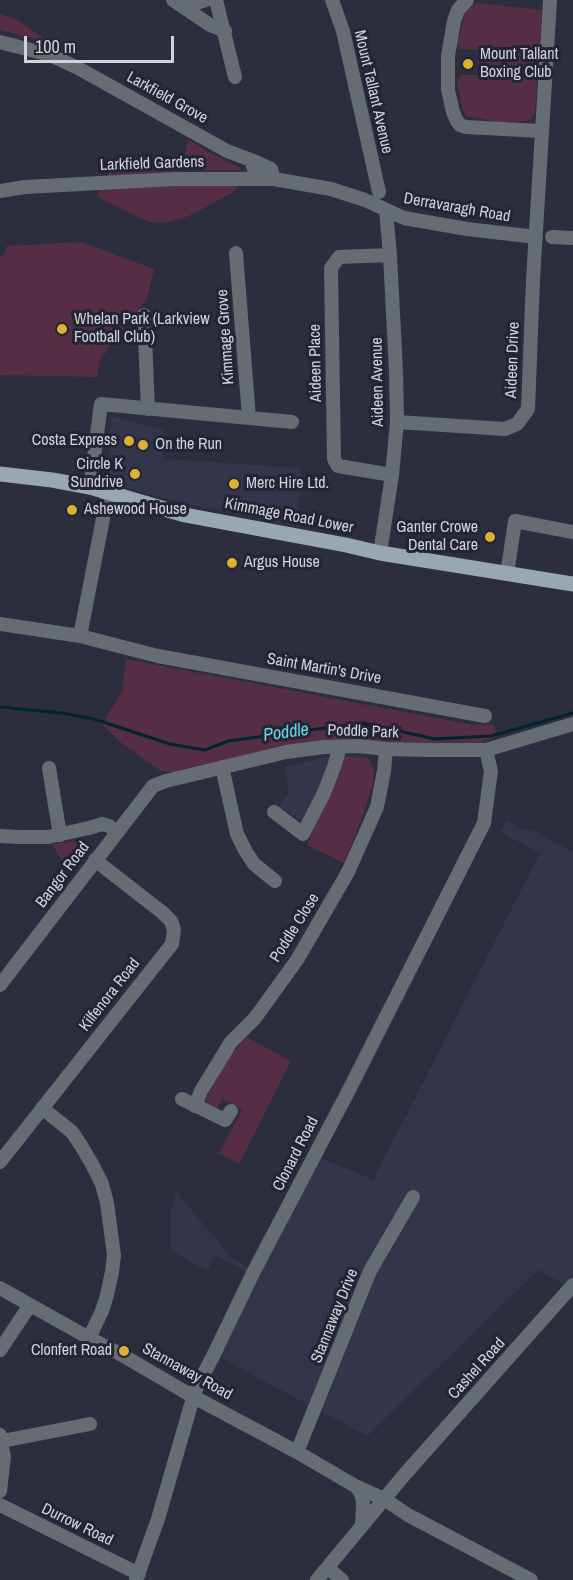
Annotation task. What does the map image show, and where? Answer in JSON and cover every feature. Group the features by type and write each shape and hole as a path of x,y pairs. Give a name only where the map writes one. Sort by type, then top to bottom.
{"main road":[{"name":"Kimmage Road Lower","path":"0,474 52,480 90,488 185,515 333,542 380,553 573,585"}],"street":[{"path":"178,3 206,0"},
{"path":"216,0 235,77"},
{"name":"Mount Tallant Avenue","path":"332,0 343,31 379,192"},
{"path":"467,0 458,10 454,21 448,56 448,90 457,121 466,127 541,131"},
{"name":"Aideen Drive","path":"397,422 505,429 517,424 528,409 532,280 549,0"},
{"path":"178,3 210,25 225,32"},
{"name":"Larkfield Grove","path":"0,42 50,56 78,68 226,151 271,169 274,179"},
{"path":"250,160 257,179"},
{"name":"Larkfield Gardens","path":"0,191 25,187 176,179 274,179 306,184"},
{"name":"Derravaragh Road","path":"306,184 365,200 405,218 468,230 536,237"},
{"name":"Aideen Avenue","path":"380,553 392,475 397,422 386,210"},
{"path":"552,237 573,238"},
{"name":"Kimmage Grove","path":"236,253 249,418"},
{"name":"Aideen Place","path":"390,255 339,257 331,268 334,459 338,466 392,475"},
{"path":"144,315 148,409"},
{"path":"90,488 101,404 292,422"},
{"path":"80,636 108,493"},
{"path":"507,574 515,521 573,532"},
{"name":"Saint Martin's Drive","path":"0,624 80,636 158,656 485,716"},
{"name":"Poddle Park","path":"153,786 286,752 324,747 486,750 573,724"},
{"path":"274,812 303,834 324,793 340,747"},
{"name":"Poddle Close","path":"195,1106 201,1091 231,1042 255,1018 297,960 348,872 377,807 386,749"},
{"name":"Clonard Road","path":"138,1577 158,1519 192,1396 484,823 491,771 486,750"},
{"path":"222,767 237,834 254,864 267,867 275,881"},
{"path":"49,768 60,835"},
{"name":"Bangor Road","path":"0,985 153,786"},
{"path":"0,836 60,835 102,824 117,832"},
{"name":"Kilfenora Road","path":"0,1162 172,944 174,930 171,921 94,860"},
{"path":"182,1099 225,1120 231,1111"},
{"path":"42,1108 72,1132 102,1184 107,1203 114,1255 112,1272 102,1311 89,1338"},
{"name":"Stannaway Drive","path":"297,1452 370,1271 413,1197"},
{"name":"Cashel Road","path":"317,1580 405,1474 573,1286"},
{"name":"Stannaway Road","path":"0,1288 357,1487 384,1499 531,1580"},
{"path":"0,1350 30,1305"},
{"path":"0,1491 4,1457 1,1438 90,1424"},
{"path":"404,1512 402,1488 405,1474"},
{"path":"357,1487 363,1503 362,1525"},
{"name":"Durrow Road","path":"0,1506 138,1577"},
{"path":"328,1568 342,1580"}],"shaded area":[{"path":"478,3 542,10 535,113 526,121 498,122 466,116 463,111 457,83 461,75 478,75 478,50 458,49 458,41 467,5"},
{"path":"0,14 18,20 44,41 0,30"},
{"path":"188,139 240,168 241,170 182,170"},
{"path":"110,170 178,171 182,175 251,171 232,193 189,216 168,222 149,222 97,196"},
{"name":"Whelan Park (Larkview Football Club)","path":"81,242 154,269 147,298 100,360 97,377 0,375 0,257 4,255 7,246"},
{"path":"111,416 165,430 162,459 301,468 300,527 186,504 108,483"},
{"path":"126,659 473,725 492,724 498,736 462,750 430,750 335,740 306,743 176,772 161,771 120,742 102,724 122,692"},
{"path":"332,755 312,806 303,822 279,807 289,792 284,767"},
{"path":"342,756 368,758 374,769 373,784 344,863 307,845 341,771"},
{"path":"507,820 521,829 532,830 572,851 573,849 573,1285 571,1288 538,1270 367,1436 214,1354 252,1274 215,1256 207,1271 170,1250 170,1214 176,1192 232,1258 254,1271 315,1155 373,1180 540,853 500,832"},
{"path":"81,840 84,844 84,851 68,871 52,844"},
{"path":"247,1037 291,1061 239,1164 219,1153 242,1110 223,1099 217,1108 207,1107 206,1099 228,1058"}],"waterway":[{"name":"Poddle","path":"0,707 62,713 94,719 170,744 205,750 228,741 362,723 435,739 491,736 573,713"}],"place":[{"name":"Mount Tallant Boxing Club","path":"468,64"},
{"name":"Whelan Park (Larkview Football Club)","path":"62,329"},
{"name":"Costa Express","path":"129,441"},
{"name":"On the Run","path":"143,445"},
{"name":"Circle K Sundrive","path":"135,474"},
{"name":"Merc Hire Ltd.","path":"234,484"},
{"name":"Ashewood House","path":"72,510"},
{"name":"Ganter Crowe Dental Care","path":"490,537"},
{"name":"Argus House","path":"232,563"},
{"name":"Clonfert Road","path":"124,1351"}]}
